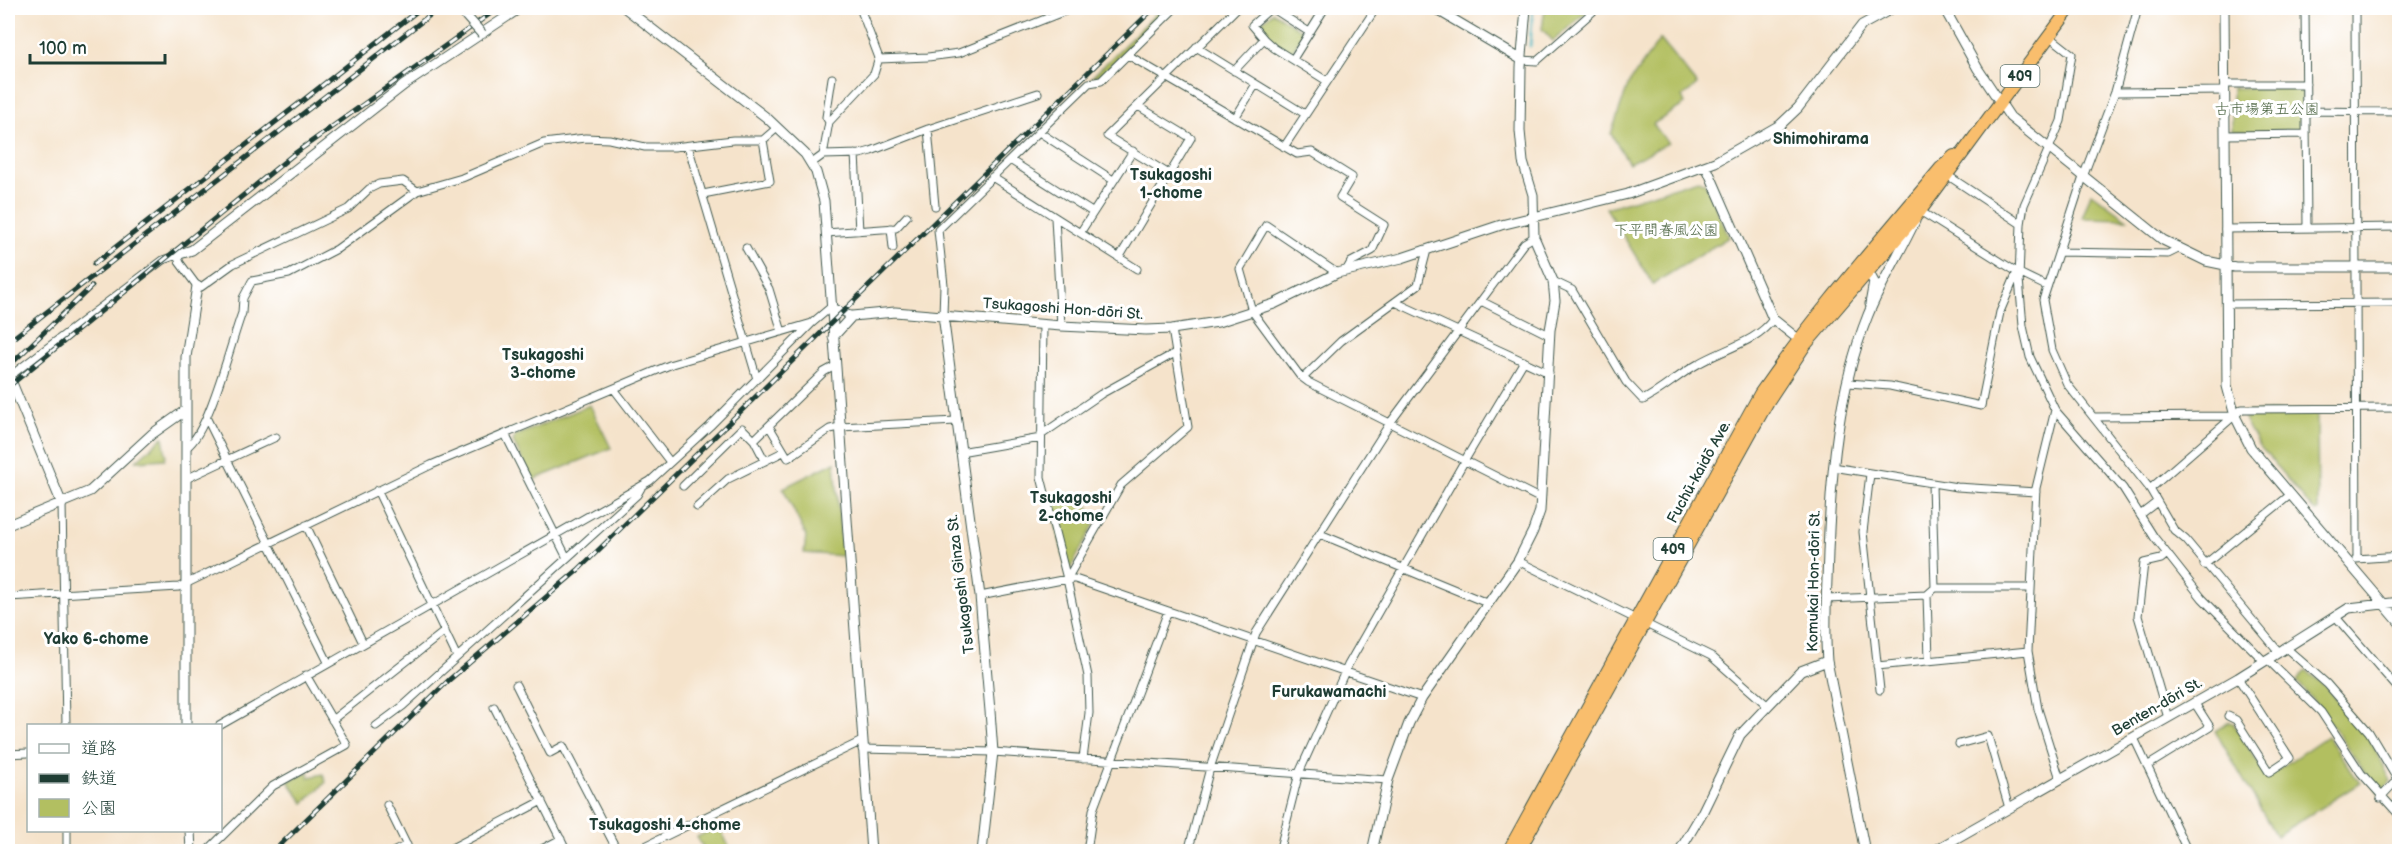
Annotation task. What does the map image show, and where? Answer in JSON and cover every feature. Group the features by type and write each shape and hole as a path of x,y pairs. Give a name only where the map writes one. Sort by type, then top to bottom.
{"highway":[{"name":"Fuchū-kaidō Ave.","path":"1518,852 1760,394 1798,339 1865,265 1920,211 2070,8"},
{"name":"Fuchū-kaidō Ave.","path":"1508,852 1768,401 1805,345 1865,265 1940,169 1968,144"}],"street":[{"path":"459,8 482,34"},
{"path":"66,724 62,504 8,373 14,373 158,263 192,250 404,85 519,8"},
{"path":"626,8 777,128 812,163 822,193 871,852"},
{"path":"823,154 829,122 874,74 879,59 860,8"},
{"path":"879,59 959,53 1073,8"},
{"path":"943,315 944,285 938,230 1089,83 1101,81 1176,8"},
{"path":"1168,174 1107,136 1237,8"},
{"path":"1309,32 1271,8 1252,25 1264,39 1327,81"},
{"path":"1293,59 1324,8"},
{"path":"1284,147 1376,8"},
{"path":"1434,8 1521,60 1537,61 1597,8"},
{"path":"1372,852 1388,780 1409,723 1422,698 1518,561 1533,531 1540,499 1549,373 1549,335 1555,301 1553,281 1534,237 1533,195 1523,162 1520,131 1521,60 1526,8"},
{"name":"Tsukagoshi Hon-dōri St.","path":"852,316 895,312 1061,326 1172,329 1211,324 1294,295 1342,272 1424,250 1501,225 1534,219 1599,199 1628,194 1706,166 1780,125 1798,108 1843,46 1862,25 1893,8"},
{"path":"1944,8 2000,104 2020,126 2178,249 2206,261 2225,265 2400,267"},
{"path":"2138,8 2115,92 2046,286 2043,300 2055,360 2067,384 2150,489 2174,530 2186,540 2204,565 2282,649 2327,684 2363,724 2398,783 2380,798"},
{"path":"2224,8 2227,386 2235,416 2251,448 2400,623"},
{"path":"2305,8 2307,228"},
{"path":"2355,8 2357,558"},
{"path":"2049,36 2072,54 2061,121 2047,148 2024,205 2021,224 2018,273 2023,326 2030,357 2055,410 2123,488 2167,554 2226,626 2321,712 2343,749 2380,798 2400,816"},
{"path":"1234,71 1264,39"},
{"path":"1196,47 1305,114"},
{"path":"1128,55 1284,147 1297,154 1312,152 1352,177 1340,198 1384,225 1372,250 1351,262 1342,272 1266,225 1240,269 1252,311 1303,378 1540,499"},
{"path":"829,122 826,117 832,78"},
{"path":"1235,118 1256,84"},
{"path":"2115,92 2306,84"},
{"path":"812,163 823,154 855,154 872,151 928,129 1038,93"},
{"path":"1119,258 1191,138 1138,106"},
{"path":"2306,111 2400,112"},
{"path":"187,447 195,442 207,419 242,313 243,298 252,281 289,274 337,249 417,191 462,178 544,143 585,138 609,139 645,147 688,146 733,140 763,140 777,128"},
{"path":"928,129 934,206"},
{"path":"1038,132 1113,180"},
{"path":"2225,135 2306,134"},
{"path":"703,194 770,181 763,140"},
{"path":"688,146 757,379"},
{"path":"1080,233 1132,151"},
{"path":"855,154 859,231"},
{"path":"1010,160 1092,213"},
{"path":"1706,166 1773,319 1798,339"},
{"path":"1947,175 2021,224"},
{"path":"992,177 1137,269"},
{"path":"197,286 201,287 233,264 348,209 369,189 379,184 403,181 417,191"},
{"path":"1869,312 1920,211 2018,273 2046,286"},
{"path":"826,233 896,228 907,216"},
{"path":"1056,218 1061,326"},
{"path":"2225,229 2400,227"},
{"path":"891,228 893,248"},
{"path":"1188,852 1210,768 1253,640 1390,423 1524,243 1534,237"},
{"path":"746,248 769,290 782,332"},
{"path":"2060,252 2168,254 2178,249"},
{"path":"1303,378 1341,341 1418,285 1426,254 1424,250"},
{"path":"177,255 180,263 197,286 186,357 188,478 186,724"},
{"path":"1865,265 1874,286 1869,312"},
{"path":"1848,383 1890,386 1980,406 2000,312 2018,273"},
{"path":"1553,281 1572,290 1621,375 1643,400 1664,389 1695,365 1763,333 1773,319"},
{"path":"1481,301 1549,335"},
{"path":"1395,303 1549,373"},
{"path":"2226,304 2400,303"},
{"path":"831,307 852,316 833,337"},
{"path":"222,724 328,662 642,486 670,462 831,307"},
{"name":"Komukai Hon-dōri St.","path":"1865,852 1827,661 1827,599 1833,467 1848,383 1869,312"},
{"name":"Tsukagoshi Ginza St.","path":"943,315 980,596 993,752 982,852"},
{"path":"8,597 179,587 377,490 672,364 812,323"},
{"path":"1043,324 1041,477 1067,579 1088,676 1090,706 1083,759"},
{"path":"1067,579 1121,485 1188,427 1172,329"},
{"path":"960,452 1041,437 1101,394 1175,353"},
{"path":"1279,852 1299,773 1345,671 1524,361"},
{"path":"754,440 824,372 835,366"},
{"path":"614,389 670,462"},
{"path":"2150,489 2242,409 2400,408"},
{"path":"8,525 90,491 152,434 186,410"},
{"path":"2055,410 2036,492 2028,651 2038,709 2060,779"},
{"path":"2094,417 2235,416"},
{"path":"207,419 328,662"},
{"path":"769,426 788,458 830,429 956,421"},
{"path":"683,486 742,428 754,440 765,461"},
{"path":"505,434 567,558"},
{"path":"188,478 276,437"},
{"path":"697,507 728,479 783,452"},
{"path":"1833,467 1932,484 2036,492"},
{"path":"1870,474 1863,532 1880,690"},
{"path":"1932,484 1935,588"},
{"path":"376,726 457,657 638,495 642,486"},
{"path":"377,490 457,657"},
{"path":"2204,565 2290,495"},
{"path":"2140,515 2157,502"},
{"path":"306,525 363,643"},
{"path":"1320,534 1487,603"},
{"path":"2167,554 2161,559 2144,563 2138,616 2169,718"},
{"path":"2349,564 2357,558 2400,556"},
{"path":"1518,561 1711,656 1768,706"},
{"path":"980,596 1067,579 1422,698"},
{"path":"1827,599 1926,595 1935,588 2031,588"},
{"path":"1926,595 1929,660"},
{"name":"Benten-dōri St.","path":"1932,852 2238,678 2349,608 2400,602"},
{"path":"1087,852 1090,819 1168,611"},
{"path":"2335,616 2400,691"},
{"path":"332,720 445,631"},
{"path":"1877,666 2028,651"},
{"path":"1679,852 1702,813 1740,735 1801,671 1827,661"},
{"path":"206,852 273,786 346,745 306,675"},
{"path":"2229,716 2236,720 2269,772 2290,758 2238,678"},
{"path":"516,685 550,753 563,746 618,852"},
{"path":"2147,766 2210,727 2194,702"},
{"path":"494,707 567,852"},
{"path":"1959,744 1988,736 2009,808"},
{"path":"2134,738 2188,852"},
{"path":"633,852 854,743 1112,762 1381,777 1388,780"},
{"path":"8,754 27,753"},
{"path":"444,852 542,801"},
{"path":"387,805 408,848 393,852"},
{"path":"67,832 67,852"},
{"path":"190,832 191,852"},
{"path":"536,852 561,839"}],"green space":[{"path":"1162,8 1169,8 1102,74 1090,79"},
{"path":"1545,8 1591,8 1553,41 1542,29"},
{"path":"1273,12 1304,32 1291,53 1275,45 1258,25"},
{"path":"1660,39 1697,85 1682,97 1685,104 1653,124 1668,143 1629,163 1611,134 1629,83"},
{"name":"古市場第五公園","path":"2302,87 2302,131 2232,131 2232,88"},
{"name":"下平間春風公園","path":"1698,180 1705,183 1729,237 1653,284 1606,208"},
{"path":"2091,193 2127,219 2082,218"},
{"path":"590,405 611,448 533,480 513,442 515,436"},
{"path":"2317,411 2318,511 2315,512 2257,443 2244,419 2247,412"},
{"path":"163,437 165,459 136,461"},
{"path":"835,462 842,556 804,553 806,536 783,488"},
{"path":"1085,497 1094,525 1068,573 1051,505"},
{"path":"2306,670 2325,686 2367,733 2391,781 2380,793 2330,722 2297,681"},
{"path":"2229,722 2233,723 2267,777 2327,736 2360,783 2276,836 2215,731"},
{"path":"309,772 309,777 323,774 326,782 304,803 288,781"},
{"path":"719,826 731,851 705,851 697,837"}],"waterway":[{"path":"1530,46 1533,8"}],"railway":[{"path":"94,264 421,8"},
{"path":"8,342 439,8"},
{"path":"8,387 294,154 498,8"},
{"path":"273,852 449,680 578,570 1154,8"},
{"path":"8,367 92,286"}],"district":[{"name":"Shimohirama","path":"1821,139"},
{"name":"Tsukagoshi 1-chome","path":"1171,184"},
{"name":"Tsukagoshi 3-chome","path":"543,364"},
{"name":"Tsukagoshi 2-chome","path":"1071,507"},
{"name":"Yako 6-chome","path":"96,639"},
{"name":"Furukawamachi","path":"1329,692"},
{"name":"Tsukagoshi 4-chome","path":"665,825"}]}
